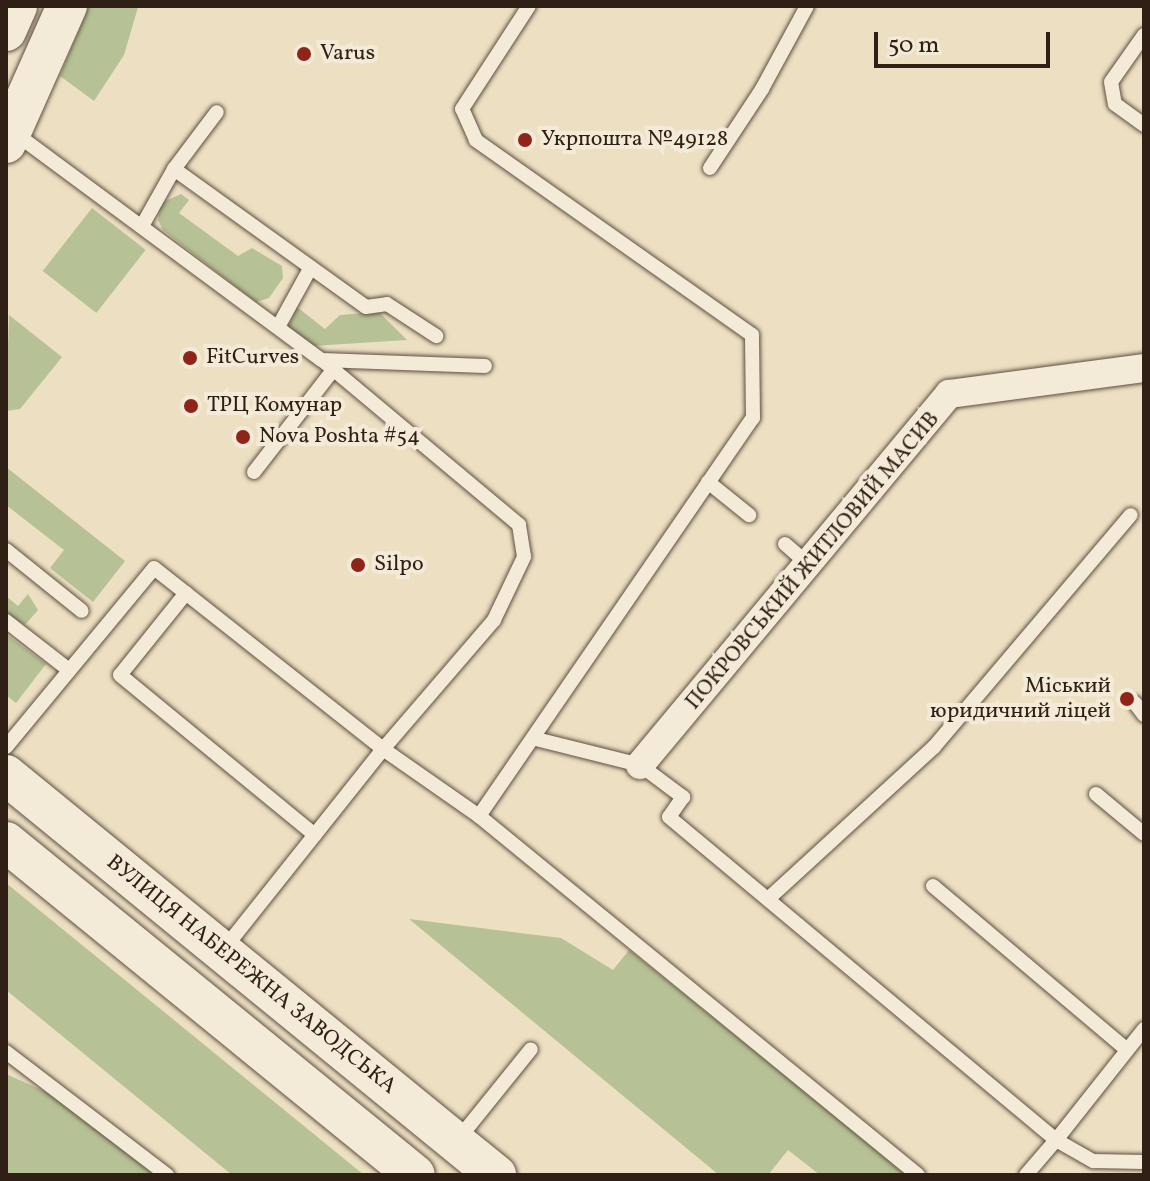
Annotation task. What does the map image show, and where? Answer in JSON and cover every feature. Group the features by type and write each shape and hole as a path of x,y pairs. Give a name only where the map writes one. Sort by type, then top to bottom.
{"main road":[{"path":"6,31 17,6"},
{"path":"9,137 67,6"},
{"name":"ВУЛИЦЯ НАБЕРЕЖНА ЗАВОДСЬКА","path":"6,775 496,1175"},
{"path":"6,842 415,1175"}],"street":[{"name":"ПОКРОВСЬКИЙ ЖИТЛОВИЙ МАСИВ","path":"640,765 810,566 949,394 1144,368"}],"lane":[{"path":"479,816 536,739 564,688 753,418 752,335 476,140 462,109 529,6"},
{"path":"710,168 762,89 807,6"},
{"path":"1144,35 1111,82 1115,104 1144,125"},
{"path":"142,226 174,169 217,112"},
{"path":"9,137 142,226 278,327 519,525 524,557 494,620 383,749 222,952"},
{"path":"174,169 366,307 387,304 436,336"},
{"path":"278,327 311,267"},
{"path":"327,365 485,366"},
{"path":"254,472 327,365"},
{"path":"708,482 749,515"},
{"path":"768,899 934,747 1131,515"},
{"path":"785,544 810,566"},
{"path":"6,550 82,611"},
{"path":"6,747 154,568 383,749 479,816 918,1175"},
{"path":"186,593 120,675 315,835"},
{"path":"6,621 69,670"},
{"path":"536,739 640,765 683,797 669,817 1056,1140 1093,1161 1144,1162"},
{"path":"1096,794 1144,834"},
{"path":"933,886 1127,1050"},
{"path":"1026,1175 1144,1029"},
{"path":"456,1142 531,1049"},
{"path":"6,1052 167,1175"}],"green space":[{"path":"89,6 138,7 124,55 94,101 60,76"},
{"path":"181,194 189,200 179,213 238,256 252,248 282,266 283,278 269,298 256,302 163,230 158,220 161,203"},
{"path":"92,208 146,250 96,313 43,271"},
{"path":"297,307 325,329 340,315 379,312 407,340 312,346 288,327"},
{"path":"9,315 62,357 20,409 6,411"},
{"path":"6,467 125,561 93,602 50,568 64,550 6,505"},
{"path":"28,594 38,610 25,625 6,613 6,596 18,606"},
{"path":"6,634 46,664 16,703 6,695"},
{"path":"6,883 364,1175 232,1175 6,990"},
{"path":"409,919 561,938 613,970 629,950 908,1175 820,1175 788,1150 768,1175 719,1175"},
{"path":"6,1074 64,1100 158,1175 6,1175"}],"place":[{"name":"Varus","path":"304,54"},
{"name":"Укрпошта №49128","path":"525,140"},
{"name":"FitCurves","path":"190,358"},
{"name":"ТРЦ Комунар","path":"191,406"},
{"name":"Nova Poshta #54","path":"243,437"},
{"name":"Silpo","path":"358,565"},
{"name":"Міський юридичний ліцей","path":"1127,699"}]}
